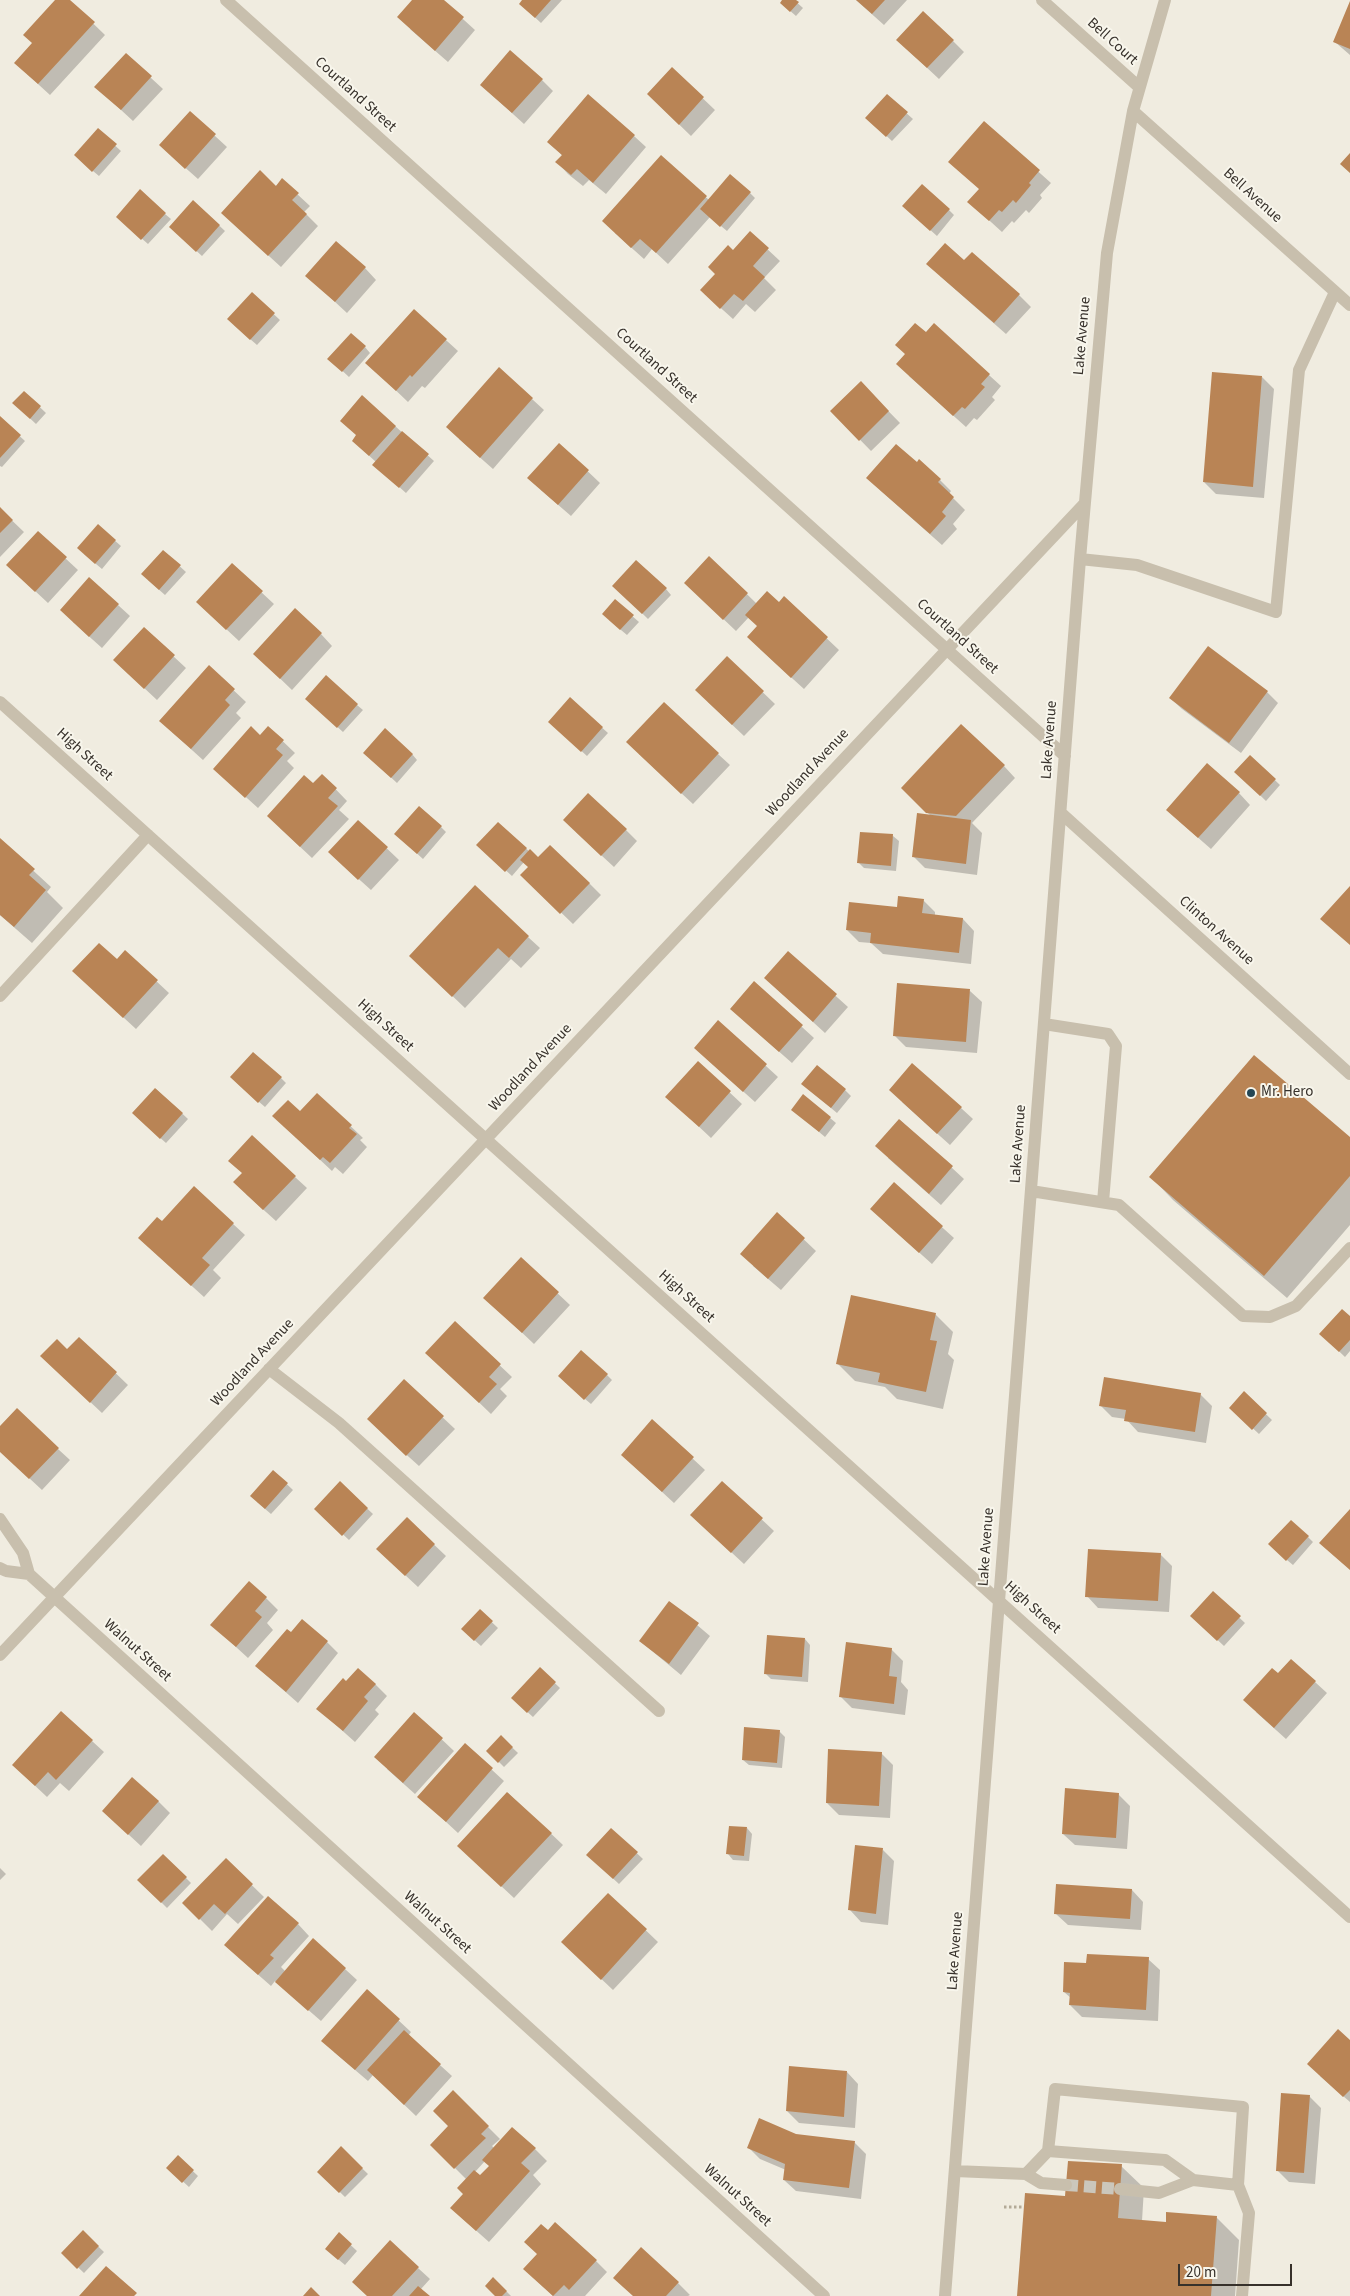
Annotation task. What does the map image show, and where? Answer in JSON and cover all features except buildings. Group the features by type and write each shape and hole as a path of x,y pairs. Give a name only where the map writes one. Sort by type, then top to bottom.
{"street":[{"name":"Courtland Street","path":"226,0 1065,756"},
{"name":"Bell Court","path":"1042,0 1139,87"},
{"name":"Lake Avenue","path":"945,2296 1080,558 1107,253 1133,111 1165,0"},
{"name":"Bell Avenue","path":"1133,111 1350,306"},
{"path":"1080,558 1137,565 1276,612 1299,370 1335,292"},
{"name":"Woodland Avenue","path":"0,1655 1085,503"},
{"name":"High Street","path":"0,702 1350,1917"},
{"name":"Clinton Avenue","path":"1061,813 1350,1074"},
{"path":"0,996 148,835"},
{"path":"1044,1024 1108,1034 1116,1046 1103,1202"},
{"path":"1031,1192 1119,1205 1243,1316 1270,1317 1296,1306 1350,1248"},
{"path":"269,1369 340,1423 659,1711"},
{"name":"Walnut Street","path":"0,1519 23,1553 29,1574 54,1598 824,2296"},
{"path":"0,1568 6,1571 29,1574"},
{"path":"1026,2174 1048,2151 1055,2089 1242,2107 1238,2185 1249,2213 1242,2296"},
{"path":"1048,2151 1164,2160 1193,2180"},
{"path":"955,2171 1026,2174 1041,2183 1066,2186"},
{"path":"1120,2189 1159,2193 1193,2180 1238,2185"}],"path":[{"path":"1004,2208 1024,2207"}],"tunnel":[{"path":"1066,2185 1120,2189"}],"place":[{"name":"Mr. Hero","path":"1251,1093"}]}
